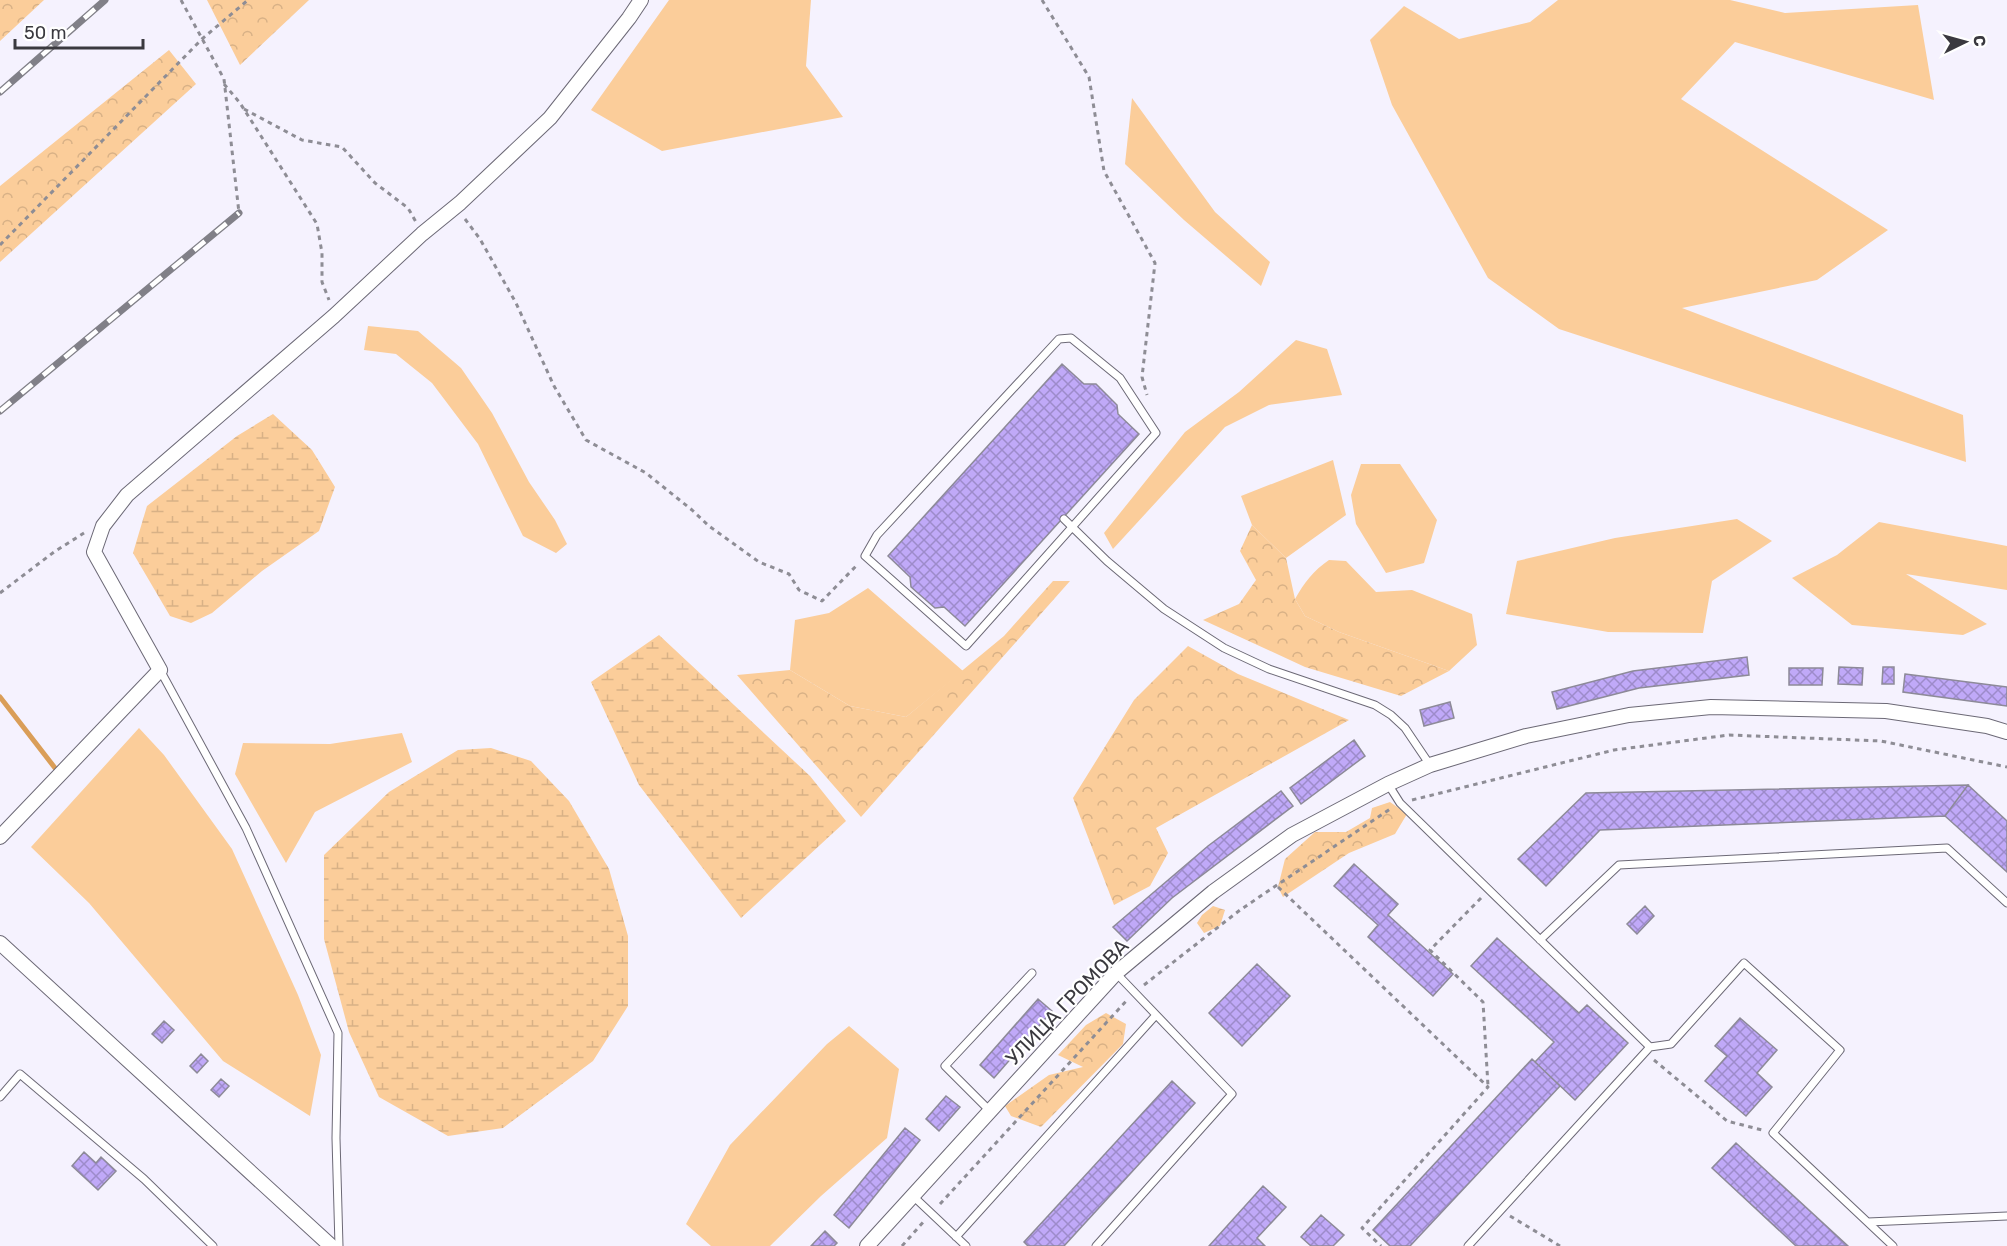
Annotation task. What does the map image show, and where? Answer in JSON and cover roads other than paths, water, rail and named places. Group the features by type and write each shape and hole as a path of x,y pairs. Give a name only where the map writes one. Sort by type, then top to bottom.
{"street":[{"path":"0,837 160,670 94,552 103,526 127,495 334,316 422,234 460,203 550,118 641,0"},
{"name":"УЛИЦА ГРОМОВА","path":"867,1246 1116,973 1213,892 1292,835 1388,784 1430,765 1526,736 1629,715 1711,707 1886,711 1987,726 2007,732"},
{"path":"0,944 331,1246"}],"lane":[{"path":"1071,338 1120,378 1156,433 1072,526 966,646 866,556 877,535 1059,339 1071,338"},
{"path":"1064,519 1118,571 1164,609 1224,648 1269,669 1374,705 1391,715 1405,728 1430,765"},
{"path":"160,670 246,828 338,1033 336,1138 339,1246"},
{"path":"1388,784 1400,803 1648,1050"},
{"path":"1540,940 1619,864 1947,848 2007,903"},
{"path":"1468,1246 1648,1050 1671,1044 1744,963 1840,1050 1773,1133 1893,1246"},
{"path":"990,1111 945,1066 1032,973"},
{"path":"1096,1246 1232,1094 1116,973"},
{"path":"956,1237 1156,1015"},
{"path":"0,1097 20,1074 144,1179 213,1246"},
{"path":"913,1196 966,1246"},
{"path":"1868,1222 2007,1216"}],"waterway":[{"path":"0,697 55,768"}],"railway":[{"path":"0,92 105,0"},
{"path":"0,411 239,213"}]}
